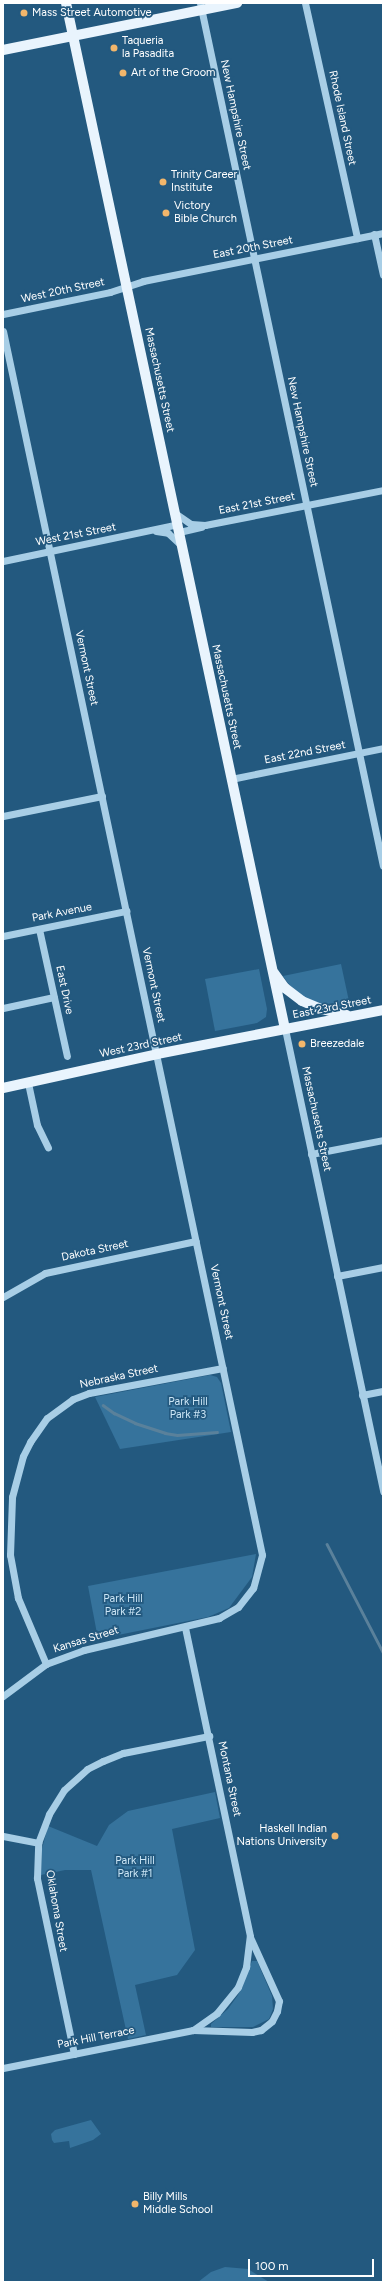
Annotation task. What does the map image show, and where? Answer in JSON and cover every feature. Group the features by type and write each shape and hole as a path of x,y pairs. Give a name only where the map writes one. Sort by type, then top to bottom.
{"main road":[{"name":"Massachusetts Street","path":"66,3 285,1029"},
{"path":"3,50 201,7 238,3"},
{"path":"273,972 286,988 309,1005 334,1013 356,1016"},
{"name":"East 23rd Street","path":"285,1029 383,1010"},
{"name":"West 23rd Street","path":"3,1088 157,1054 285,1029"}],"street":[{"name":"Rhode Island Street","path":"306,3 357,238"},
{"name":"New Hampshire Street","path":"201,7 383,866"},
{"name":"East 20th Street","path":"127,286 143,281 383,233"},
{"path":"374,234 383,275"},
{"name":"West 20th Street","path":"3,314 127,286"},
{"name":"Vermont Street","path":"3,331 261,1545 260,1567 253,1588 238,1607 219,1618 185,1626"},
{"name":"East 21st Street","path":"178,528 205,525 383,490"},
{"name":"East 21st Street","path":"175,513 191,524 205,525"},
{"name":"West 21st Street","path":"3,561 154,531 178,528"},
{"name":"West 21st Street","path":"154,531 168,533 182,547"},
{"name":"East 22nd Street","path":"231,779 383,748"},
{"path":"3,816 102,796"},
{"name":"Park Avenue","path":"3,936 126,911"},
{"name":"East Drive","path":"39,929 67,1056"},
{"path":"3,1008 54,998"},
{"name":"Massachusetts Street","path":"285,1029 383,1492"},
{"path":"28,1083 37,1125 48,1148"},
{"path":"311,1154 383,1140"},
{"name":"Dakota Street","path":"3,1297 45,1273 196,1241"},
{"path":"337,1276 383,1267"},
{"name":"Nebraska Street","path":"46,1664 18,1598 10,1555 12,1497 23,1456 30,1442 47,1418 73,1399 89,1393 223,1368"},
{"path":"362,1395 383,1391"},
{"name":"Kansas Street","path":"3,1696 46,1664 96,1646 185,1626"},
{"name":"Montana Street","path":"185,1626 250,1936 279,2001 277,2011 272,2021"},
{"name":"Oklahoma Street","path":"74,2054 39,1893 38,1843 55,1802 87,1769 123,1753 209,1736"},
{"path":"3,1836 38,1843"},
{"name":"Montana Street","path":"242,1977 250,1936"},
{"name":"Park Hill Terrace","path":"193,2030 226,2004 242,1977"},
{"name":"Park Hill Terrace","path":"3,2068 193,2030 252,2032 261,2030 272,2021"}],"green space":[{"path":"341,964 350,1006 332,1007 313,1003 292,989 283,976"},
{"path":"259,969 267,1009 266,1017 257,1023 215,1031 205,979"},
{"name":"Park Hill Park #3","path":"210,1375 217,1377 221,1383 231,1432 120,1449 95,1397"},
{"name":"Park Hill Park #2","path":"256,1554 252,1577 229,1608 208,1617 98,1639 88,1586"},
{"name":"Park Hill Park #1","path":"215,1792 220,1818 172,1829 195,1950 177,1975 135,1985 146,2035 128,2039 91,1870 65,1870 41,1875 42,1849 48,1826 97,1846 109,1825 128,1811"},
{"path":"252,1961 257,1961 272,1996 273,2009 269,2019 253,2027 211,2027 211,2024 228,2009 238,1995"},
{"path":"91,2120 101,2134 93,2140 70,2148 69,2141 54,2143 52,2140 51,2134 55,2130"},
{"path":"225,2267 248,2269 269,2282 198,2282 211,2272"}],"waterway":[{"path":"103,1405 114,1413 135,1423 165,1433 177,1435 217,1432"},
{"path":"327,1544 383,1652"}],"place":[{"name":"Mass Street Automotive","path":"24,13"},
{"name":"Taqueria la Pasadita","path":"114,48"},
{"name":"Art of the Groom","path":"123,73"},
{"name":"Trinity Career Institute","path":"163,182"},
{"name":"Victory Bible Church","path":"166,213"},
{"name":"Breezedale","path":"302,1044"},
{"name":"Haskell Indian Nations University","path":"335,1836"},
{"name":"Billy Mills Middle School","path":"135,2204"}]}
